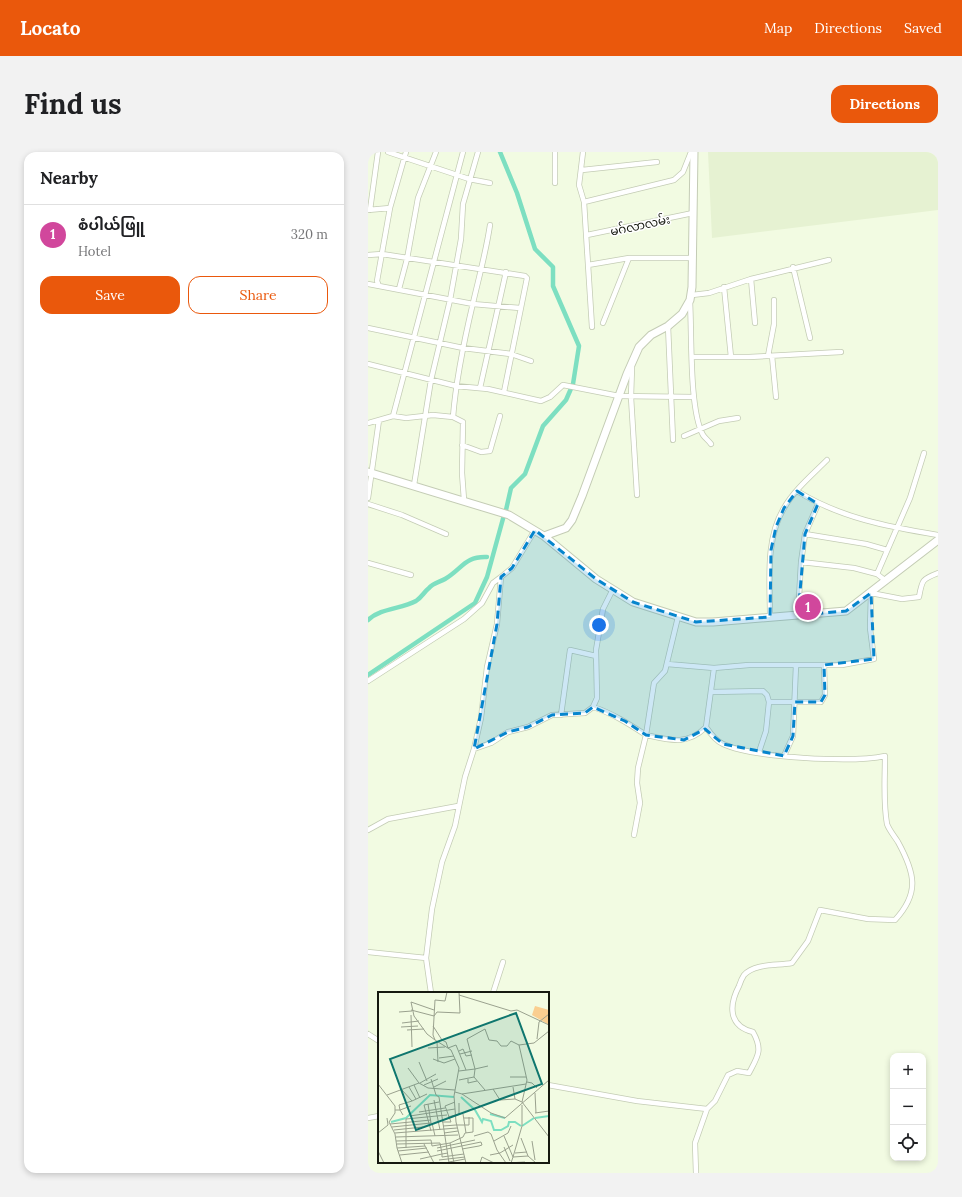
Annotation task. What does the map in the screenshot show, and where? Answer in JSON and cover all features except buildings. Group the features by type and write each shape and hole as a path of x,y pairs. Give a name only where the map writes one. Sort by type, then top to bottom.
{"street":[{"path":"378,152 369,210 390,208"},
{"path":"388,152 405,154 432,166 469,179 490,183"},
{"path":"399,289 407,259 418,198 432,166 436,152"},
{"path":"393,416 463,152"},
{"path":"414,485 431,380 450,300 461,238 463,204 478,152"},
{"path":"554,183 555,152"},
{"path":"583,152 579,186 584,202 593,311 592,327"},
{"path":"584,202 674,180 683,172 690,152"},
{"path":"694,152 691,298 694,397 701,428 711,444"},
{"path":"379,286 377,281 390,208 405,154"},
{"path":"582,170 657,162"},
{"name":"မဂ်လာလမ်း","path":"587,235 693,213"},
{"path":"453,417 456,386 463,348 490,225"},
{"path":"368,255 382,254 407,259 456,264 481,270 506,272 525,276 527,278 504,392"},
{"path":"588,264 629,258 693,258"},
{"path":"602,324 629,258"},
{"path":"544,536 566,528 572,520 632,360 639,347 651,335 668,326 682,314 691,298 793,267 830,260"},
{"path":"793,267 810,338"},
{"path":"480,388 487,351 506,272"},
{"path":"751,279 755,323"},
{"path":"368,284 473,304 520,308"},
{"path":"724,287 731,357"},
{"path":"774,300 774,324 770,356 776,397"},
{"path":"668,326 673,440"},
{"path":"368,328 414,336 463,348 511,354 531,361"},
{"path":"693,357 770,356 841,352"},
{"path":"632,360 631,397 637,495"},
{"path":"368,364 456,386 480,388 541,400 550,397 563,385 619,396 694,397"},
{"path":"368,423 393,416 406,418 425,416 453,417 463,422 462,473 464,500"},
{"path":"462,445 481,452 490,451 500,416"},
{"path":"684,436 701,428 738,418"},
{"path":"368,498 370,472 379,420"},
{"path":"877,574 910,498 924,453"},
{"path":"770,617 771,550 776,527 784,508 797,491 827,460"},
{"path":"370,472 509,515 544,536 612,591 633,602 696,622 713,622 846,611 938,540"},
{"path":"797,491 818,504 846,515 898,528 938,535"},
{"path":"368,504 446,534"},
{"path":"798,615 801,562 805,534 818,504"},
{"path":"368,681 464,619 482,603 494,583 512,568 535,530"},
{"path":"805,534 866,544 887,550"},
{"path":"801,562 854,568 877,574 886,581"},
{"path":"368,563 411,575"},
{"path":"871,593 902,599 918,597 921,582 938,573"},
{"path":"431,992 426,958 432,909 442,862 455,826 458,806 481,718 487,667 497,624 501,577"},
{"path":"474,749 490,743 508,732 528,727 552,715 585,713 593,707 597,698 596,656 603,609 612,591"},
{"path":"666,664 714,668 842,665 874,659 870,628 871,593"},
{"path":"634,835 640,803 637,783 638,768 646,735 654,683 665,671 678,617"},
{"path":"561,715 570,650 596,656"},
{"path":"784,756 792,736 796,665"},
{"path":"769,702 821,702 824,695 824,665"},
{"path":"696,1173 695,1143 707,1109 715,1101 728,1074 737,1071 749,1073 757,1059 759,1044 753,1032 742,1030 733,1019 732,1009 735,992 745,974 759,967 792,963 808,941 820,910 868,919 895,920 906,908 913,890 912,875 906,856 888,825 885,756 875,758 834,758 784,756 723,744 710,734 706,727 714,668"},
{"path":"711,692 764,691 767,694 769,702 766,731 759,752"},
{"path":"593,707 604,710 625,721 646,735 669,740 684,740 693,737 706,727"},
{"path":"368,830 388,819 458,806"},
{"path":"368,952 426,958"},
{"path":"493,992 503,962"},
{"path":"368,1034 378,1040"},
{"path":"549,1085 637,1101 707,1109"},
{"path":"368,1118 378,1116"}],"highlighted area":[{"path":"797,491 818,504 805,534 798,615 846,611 871,593 874,659 824,665 825,695 821,702 795,702 793,736 784,756 723,744 705,729 684,740 646,735 625,721 593,707 585,713 552,715 528,727 508,732 474,749 497,624 501,577 512,568 535,530 596,579 633,602 696,622 770,617 771,550 776,527 784,508"}],"shaded area":[{"path":"708,152 938,152 938,210 712,238"}],"waterway":[{"path":"500,152 517,193 535,249 553,267 553,286 579,346 573,384 566,400 543,426 525,474 511,488 506,510"},
{"path":"368,675 475,603 487,577 504,515"},
{"path":"368,620 379,613 416,601 431,586 445,579 464,564 480,557 487,557"}],"place":[{"name":"စံပါယ်ဖြူ","path":"808,607"}]}
